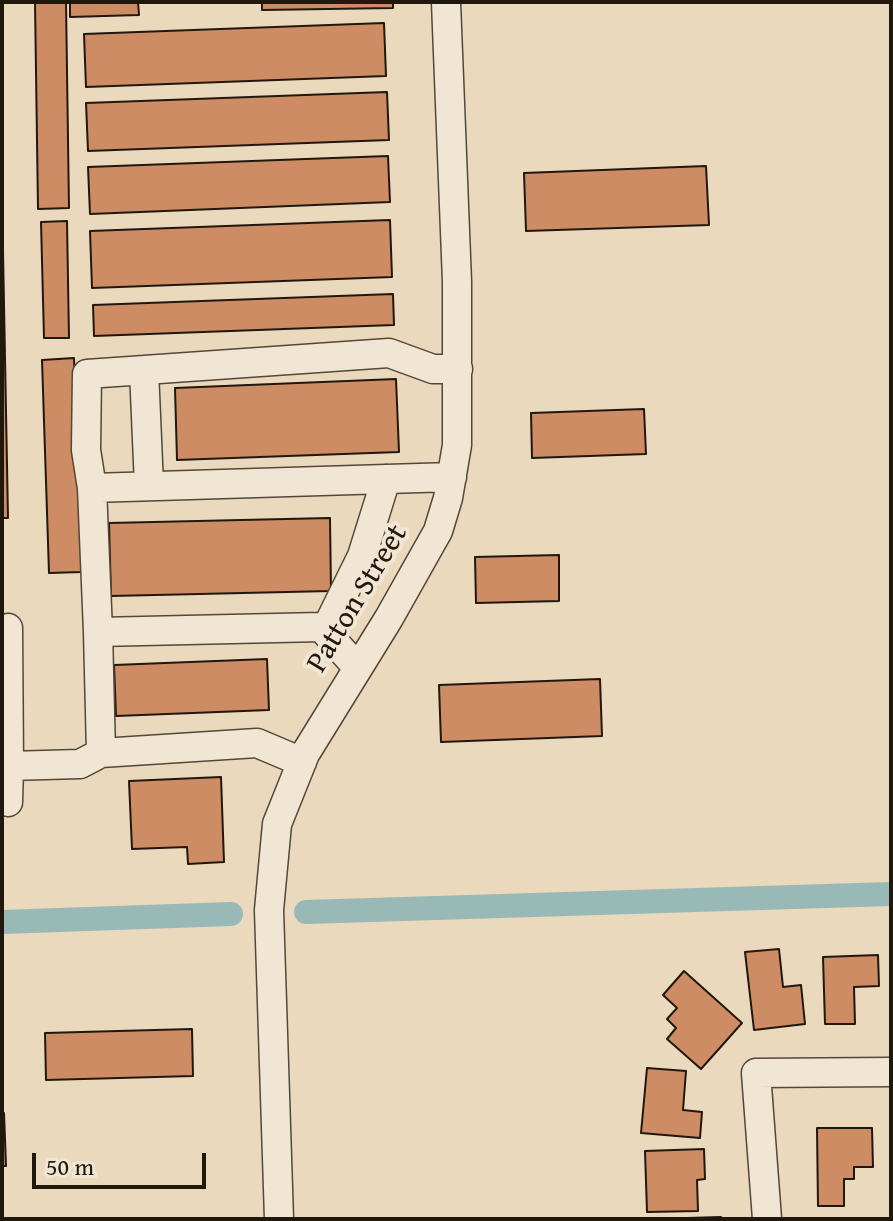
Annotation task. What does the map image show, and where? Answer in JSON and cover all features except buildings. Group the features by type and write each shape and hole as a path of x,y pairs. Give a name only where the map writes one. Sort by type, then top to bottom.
{"street":[{"name":"Patton Street","path":"279,1219 269,910 277,824 302,762 438,531 457,445 458,369 446,2"},
{"path":"101,753 92,488 86,450 87,374 389,353 433,369 458,369"},
{"path":"144,370 149,486"},
{"path":"92,488 452,477"},
{"path":"325,631 362,556 386,479"},
{"path":"98,632 321,627 357,667"},
{"path":"8,628 8,802"},
{"path":"9,766 80,764 101,753 257,743 302,762"},
{"path":"767,1219 756,1073 891,1072"}],"waterway":[{"path":"306,912 891,894"},
{"path":"2,922 231,914"}]}
